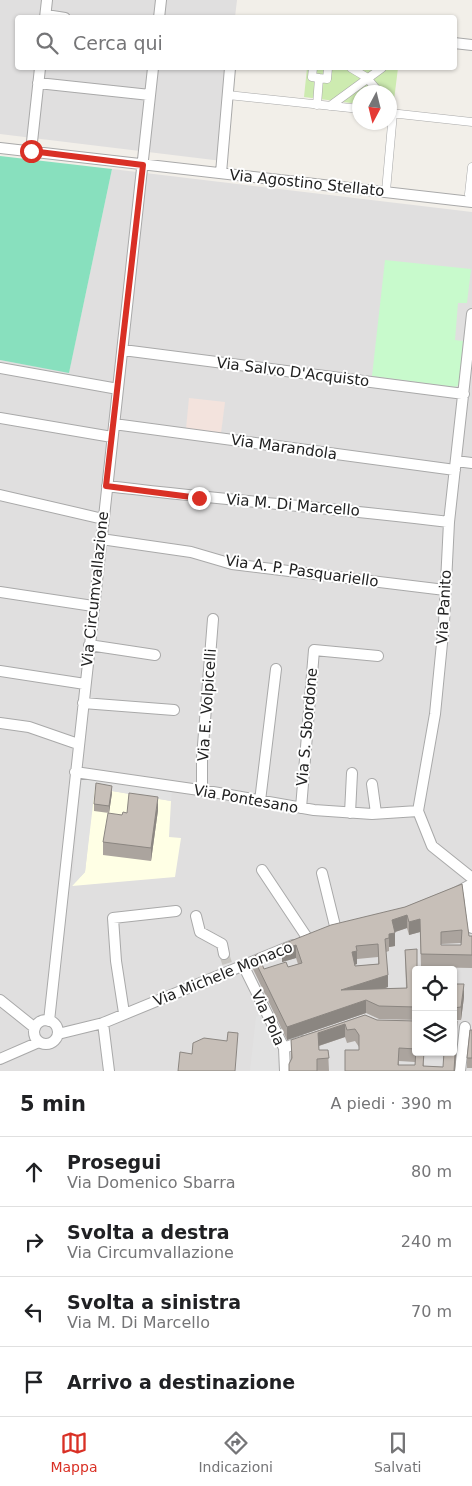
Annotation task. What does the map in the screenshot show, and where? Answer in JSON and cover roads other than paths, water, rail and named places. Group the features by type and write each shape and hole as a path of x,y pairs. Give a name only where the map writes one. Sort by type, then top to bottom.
{"street":[{"path":"46,15 47,0"},
{"path":"159,15 161,0"},
{"path":"457,43 472,45"},
{"path":"31,151 40,70"},
{"name":"Via Circumvallazione","path":"49,1021 153,70"},
{"path":"221,173 230,70"},
{"path":"313,70 312,77 327,79 328,70"},
{"path":"354,70 366,77 373,85"},
{"path":"330,106 366,77 378,70"},
{"path":"317,105 319,78"},
{"path":"38,83 150,96"},
{"path":"228,95 352,108"},
{"path":"397,114 472,122"},
{"path":"386,191 390,130"},
{"name":"Via Agostino Stellato","path":"0,148 386,191 470,198"},
{"path":"470,198 472,167"},
{"name":"Via Panito","path":"418,811 435,714 444,623 449,522 472,320"},
{"name":"Via Salvo D'Acquisto","path":"123,350 464,394"},
{"path":"0,368 118,389"},
{"path":"0,418 112,437"},
{"path":"461,420 472,421"},
{"name":"Via Marandola","path":"114,424 456,465 472,463"},
{"name":"Via M. Di Marcello","path":"106,486 199,498 271,502 449,522"},
{"path":"0,496 103,519"},
{"name":"Via A. P. Pasquariello","path":"101,539 191,552 232,564 445,590"},
{"path":"0,592 93,606"},
{"name":"Via E. Volpicelli","path":"202,790 202,758 213,619"},
{"path":"89,645 155,654"},
{"name":"Via S. Sbordone","path":"300,808 314,650 378,656"},
{"path":"260,801 276,669"},
{"path":"0,671 85,684"},
{"path":"83,703 174,710"},
{"path":"0,723 30,727 78,744"},
{"name":"Via Pontesano","path":"75,772 202,790 300,808 376,814 418,811"},
{"path":"350,813 352,773"},
{"path":"372,784 376,814"},
{"path":"418,811 432,846 471,883 472,928"},
{"path":"262,870 315,937"},
{"name":"Via Michele Monaco","path":"58,1034 104,1023 315,937 340,929 322,873"},
{"path":"439,900 471,883"},
{"path":"124,1014 116,961 113,918 176,911"},
{"path":"196,916 200,932 222,944 224,954"},
{"name":"Via Pola","path":"244,967 284,1048 285,1071"},
{"path":"0,1000 35,1028"},
{"path":"0,1058 39,1042 51,1043 58,1034 54,1024 49,1021 38,1023 34,1033 39,1042"},
{"path":"104,1023 109,1071"},
{"path":"460,1071 468,1026"},
{"path":"284,1048 311,1038"}],"tunnel":[{"path":"224,954 230,972"}]}
